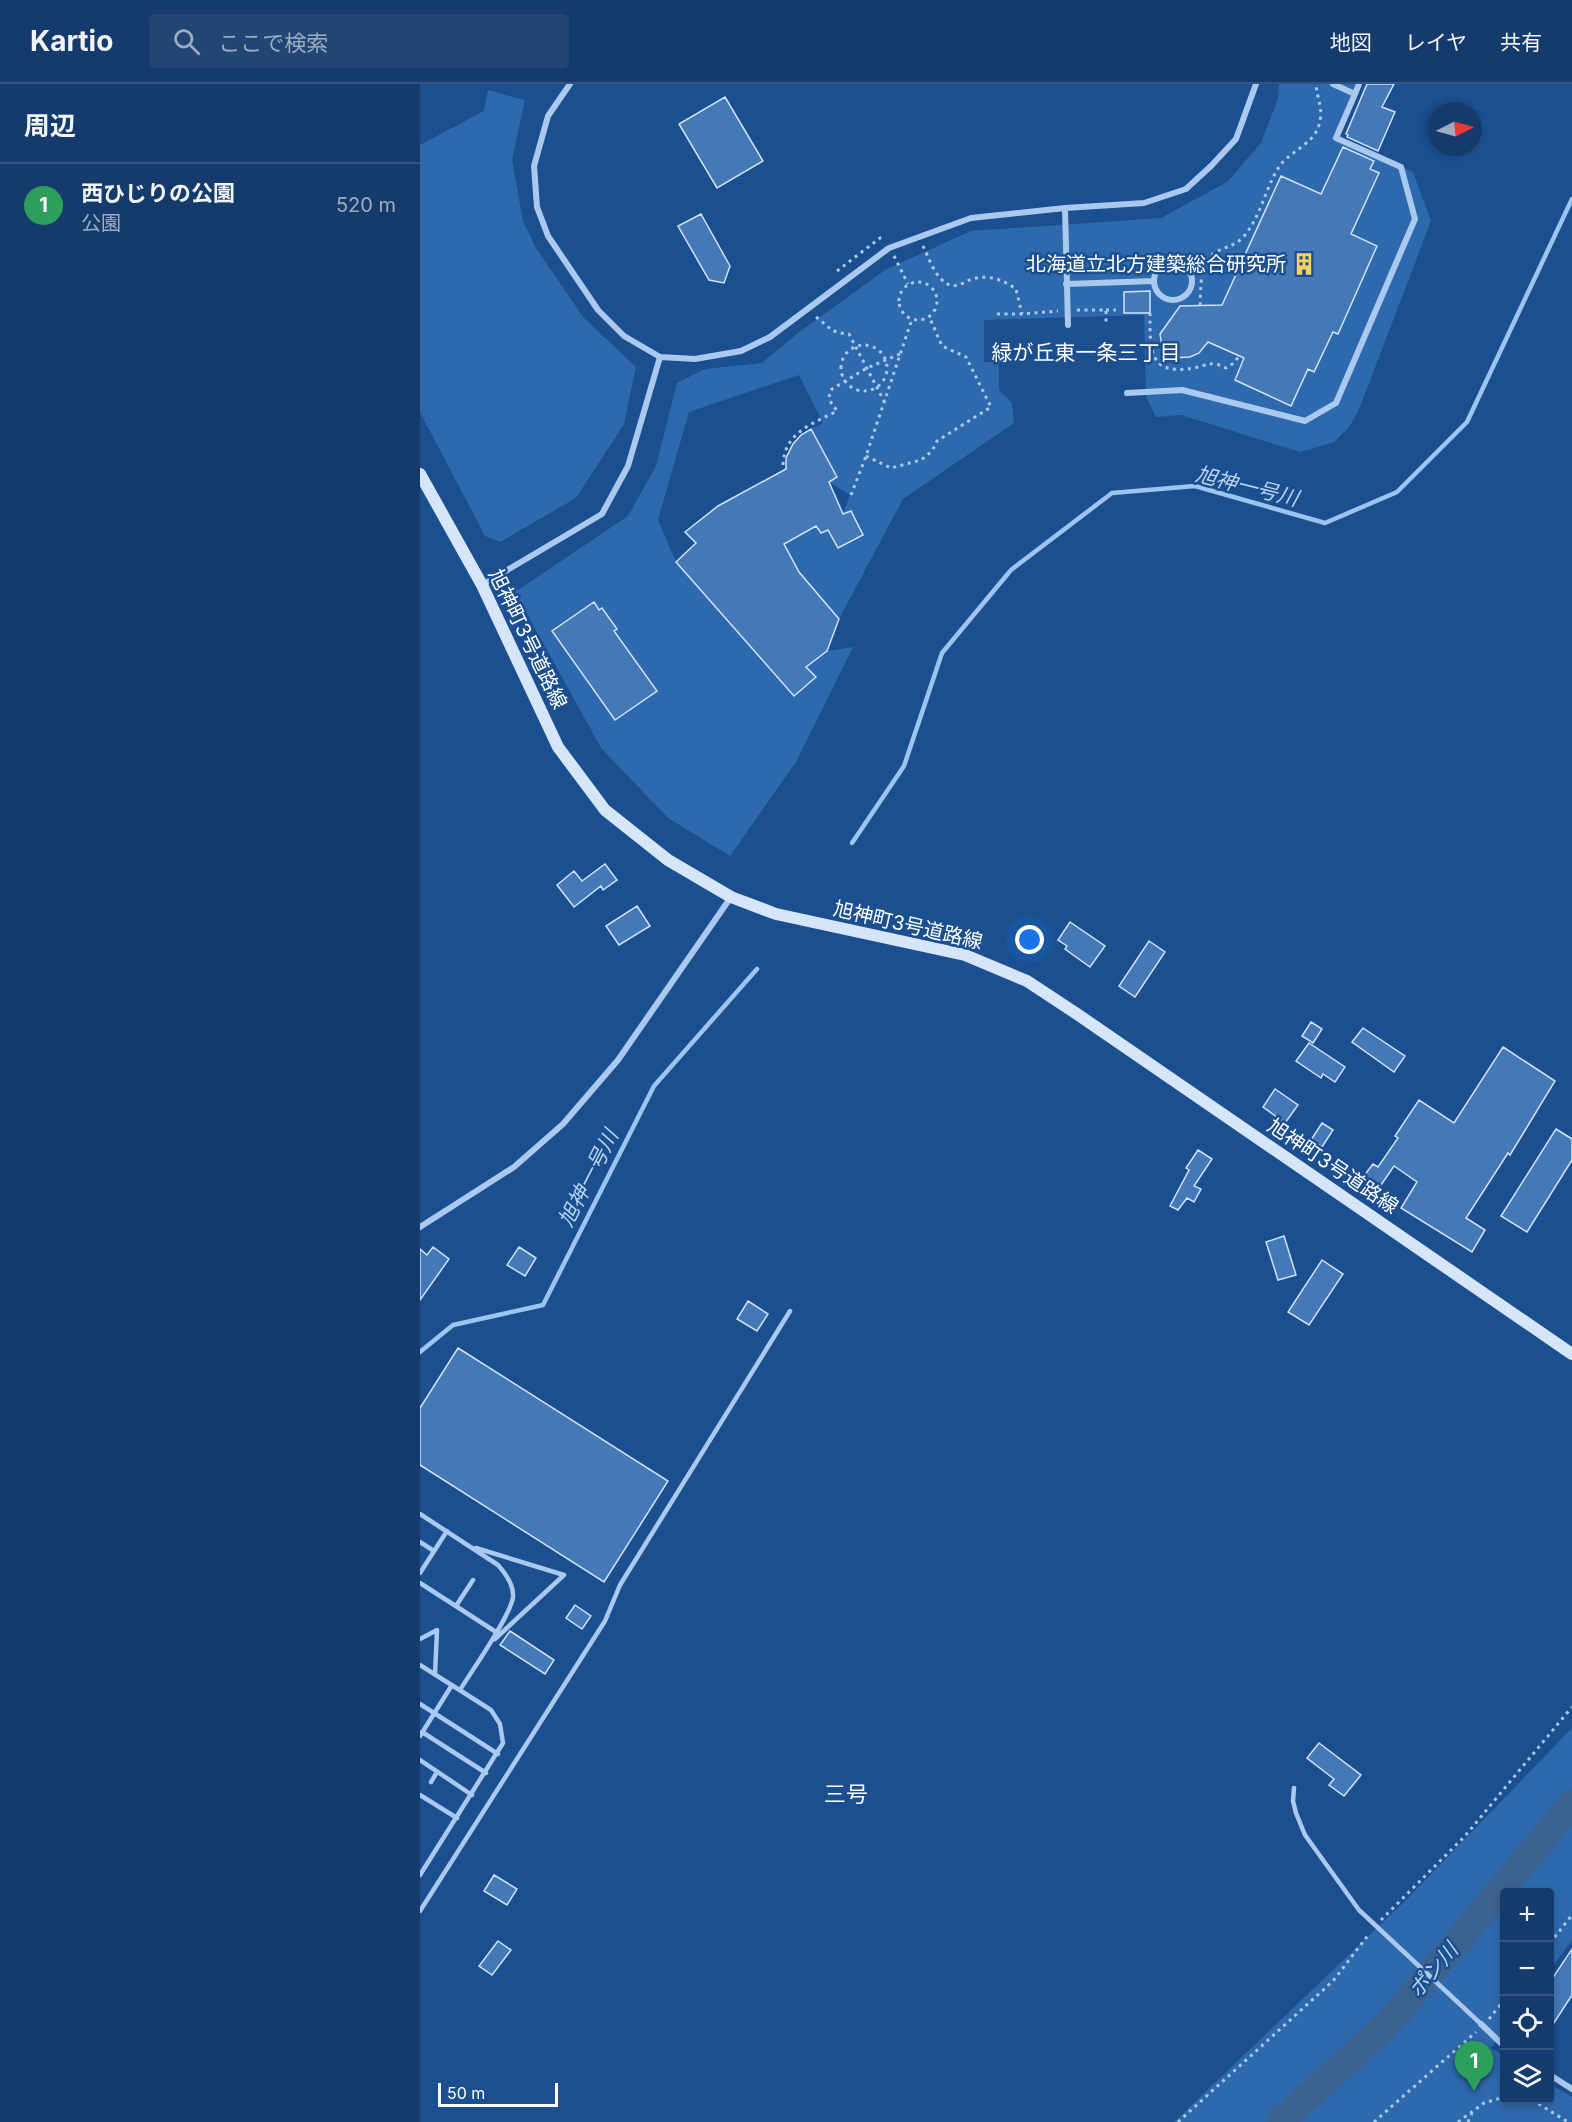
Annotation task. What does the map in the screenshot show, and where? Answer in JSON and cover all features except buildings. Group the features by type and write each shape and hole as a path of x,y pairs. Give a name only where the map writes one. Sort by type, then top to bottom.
{"street":[{"path":"570,84 548,116 534,166 537,207 548,236 598,310 624,336 660,357 695,359 741,351 770,337 890,248 971,218 1065,207 1144,203 1186,189 1236,139 1256,84"},
{"path":"1333,84 1355,94"},
{"path":"1127,393 1182,390 1305,421 1336,403 1415,219 1401,167 1336,138 1359,84"},
{"path":"1065,207 1068,325"},
{"path":"1175,262 1186,268 1191,286 1184,296 1173,300 1162,296 1155,287 1154,281 1158,269 1175,262"},
{"path":"1066,284 1154,281"},
{"path":"482,585 602,514 628,466 660,357"},
{"name":"旭神町3号道路線","path":"420,474 482,585 558,747 605,810 668,860 731,897 776,914 964,955 1027,981 1572,1354"},
{"path":"420,1227 514,1167 562,1124 618,1060 731,897"},
{"path":"1482,2025 1500,2042"},
{"path":"1554,2078 1572,2089"}],"lane":[{"path":"420,1911 605,1621 620,1586 790,1311"},
{"path":"420,1514 498,1565 508,1576 513,1597 507,1613 460,1690"},
{"path":"420,1574 447,1531"},
{"path":"420,1542 435,1551"},
{"path":"470,1546 564,1575 488,1644"},
{"path":"456,1606 473,1580"},
{"path":"420,1582 496,1632"},
{"path":"420,1638 437,1630 435,1675"},
{"path":"420,1665 491,1710 500,1724 503,1743 420,1875"},
{"path":"452,1685 421,1734 486,1773"},
{"path":"420,1704 498,1754"},
{"path":"420,1760 472,1795"},
{"path":"431,1782 437,1772"},
{"path":"1294,1788 1293,1801 1305,1835 1359,1910 1482,2025"},
{"path":"420,1795 457,1818"}],"path":[{"path":"1200,305 1203,270 1213,254 1234,245 1247,233 1280,165 1309,140 1319,128 1322,111 1316,94 1316,84"},
{"path":"834,273 880,238 889,235"},
{"path":"918,237 940,278 948,284 959,286 976,278 1004,281 1016,289 1022,314"},
{"path":"890,248 908,284"},
{"path":"921,282 932,288 937,300 934,312 929,316 918,320 902,312 898,300 900,293 908,284 921,282"},
{"path":"805,309 835,333 849,334 885,401"},
{"path":"1106,310 1116,310"},
{"path":"1150,313 1151,344 1159,366 1179,369 1212,362 1226,368 1239,356"},
{"path":"866,456 891,468 921,460 932,451 937,441 991,407 966,357 942,346 929,316"},
{"path":"851,495 912,319"},
{"path":"870,346 877,349 886,360 886,375 877,387 871,390 856,389 845,380 843,361 850,350 856,347 870,346"},
{"path":"783,465 783,456 796,432 837,411 830,401 829,393 832,389 867,368 900,354"},
{"path":"1551,1942 1572,1914"},
{"path":"1374,2122 1482,2025 1500,2005"},
{"path":"1458,2122 1484,2103 1500,2098"},
{"path":"1538,2104 1566,2122"},
{"path":"1468,2122 1473,2110"}],"shaded area":[{"path":"1279,84 1359,84 1336,138 1413,172 1431,221 1358,412 1349,427 1334,442 1300,452 1181,415 1156,417 1146,396 1144,315 984,320 984,362 999,362 999,390 1012,403 1014,423 903,499 839,619 799,572 784,544 816,526 821,533 828,530 838,548 862,535 851,511 843,514 850,495 829,482 837,476 811,429 823,423 799,375 689,412 658,520 676,562 794,696 816,677 806,667 827,651 853,647 796,762 730,856 668,818 601,748 515,592 628,516 656,466 677,383 705,369 762,363 798,333 885,270 971,231 1161,218 1227,182 1261,143 1278,99"},
{"path":"488,90 525,100 512,160 523,221 536,248 583,317 636,367 624,424 576,498 500,542 485,536 420,412 420,145 484,111"},
{"path":"1572,1728 1572,1940 1554,1965 1554,1888 1500,1888 1500,2036 1491,2048 1500,2054 1500,2104 1554,2104 1554,2086 1572,2097 1572,2122 1174,2122 1404,1902"}],"waterway":[{"name":"旭神一号川","path":"852,843 904,766 942,653 1011,570 1112,493 1195,486 1325,523 1397,492 1467,422 1572,199"},
{"name":"旭神一号川","path":"420,1352 453,1325 543,1305 654,1086 757,969"},
{"name":"ポン川","path":"1280,2122 1401,2009 1572,1804"}],"place":[{"name":"北海道立北方建築総合研究所","path":"1304,264"},
{"name":"西ひじりの公園","path":"1474,2091"}],"district":[{"name":"緑が丘東一条三丁目","path":"1086,352"},
{"name":"三号","path":"846,1794"}]}
